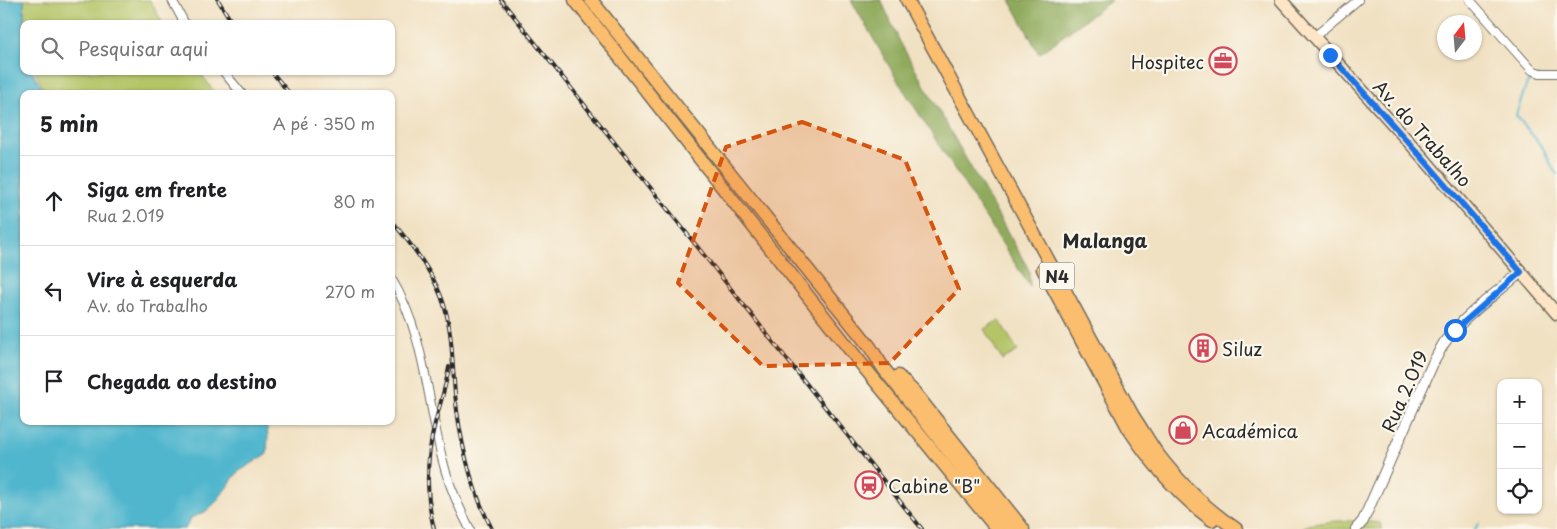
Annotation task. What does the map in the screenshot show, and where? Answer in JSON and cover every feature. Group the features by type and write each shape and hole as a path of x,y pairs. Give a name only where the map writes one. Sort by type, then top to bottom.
{"highway":[{"path":"575,0 859,361 997,529"},
{"path":"591,0 870,347 914,392 1023,529"},
{"name":"N4","path":"897,0 1129,428 1145,453 1180,493 1200,512 1223,529"},
{"name":"N4","path":"907,0 1134,416 1169,468 1208,507 1236,529"},
{"path":"870,347 884,369 1010,529"},
{"path":"859,361 890,409 988,529"}],"main road":[{"name":"Av. do Trabalho","path":"1281,0 1426,162 1557,314"}],"street":[{"path":"172,0 183,20"},
{"path":"1314,37 1358,0"},
{"path":"1470,0 1532,70 1540,73 1557,73"},
{"path":"226,75 239,90"},
{"name":"Rua 2.019","path":"1356,529 1363,525 1434,363 1446,341 1468,318 1521,272"},
{"path":"395,285 407,307 415,332 442,458 450,486 470,529"}],"highlighted area":[{"path":"802,122 905,160 959,289 890,363 763,366 678,283 726,147"}],"green space":[{"path":"24,0 150,0 161,20 24,20"},
{"path":"851,0 881,0 900,42 1029,270 1030,287 896,78"},
{"path":"1010,0 1112,0 1039,54"},
{"path":"37,75 202,75 213,90 44,90"},
{"path":"999,320 1018,351 1002,360 984,329"},
{"path":"1335,521 1380,523 1383,529 1301,529 1307,525"}],"water":[{"path":"0,0 24,0 24,20 20,20 20,75 34,75 43,90 20,90 20,425 267,425 268,436 267,454 238,472 216,502 205,512 191,518 185,529 0,529"}],"waterway":[{"path":"1539,76 1527,83 1516,115 1543,148 1557,174"},
{"path":"1475,529 1479,523"}],"railway":[{"path":"218,0 230,20"},
{"path":"501,0 922,529"},
{"path":"274,75 287,90"},
{"path":"395,225 425,266 441,296 445,308 450,332 455,394 463,446 472,480 492,529"},
{"path":"434,529 429,502 428,463 432,436 449,367"}],"place":[{"name":"Hospitec","path":"1223,61"},
{"name":"Siluz","path":"1203,348"},
{"name":"Académica","path":"1183,430"},
{"name":"Cabine \"B\"","path":"869,485"}],"district":[{"name":"Malanga","path":"1105,240"}],"route":[{"path":"1330,55 1521,272 1455,330"}]}
